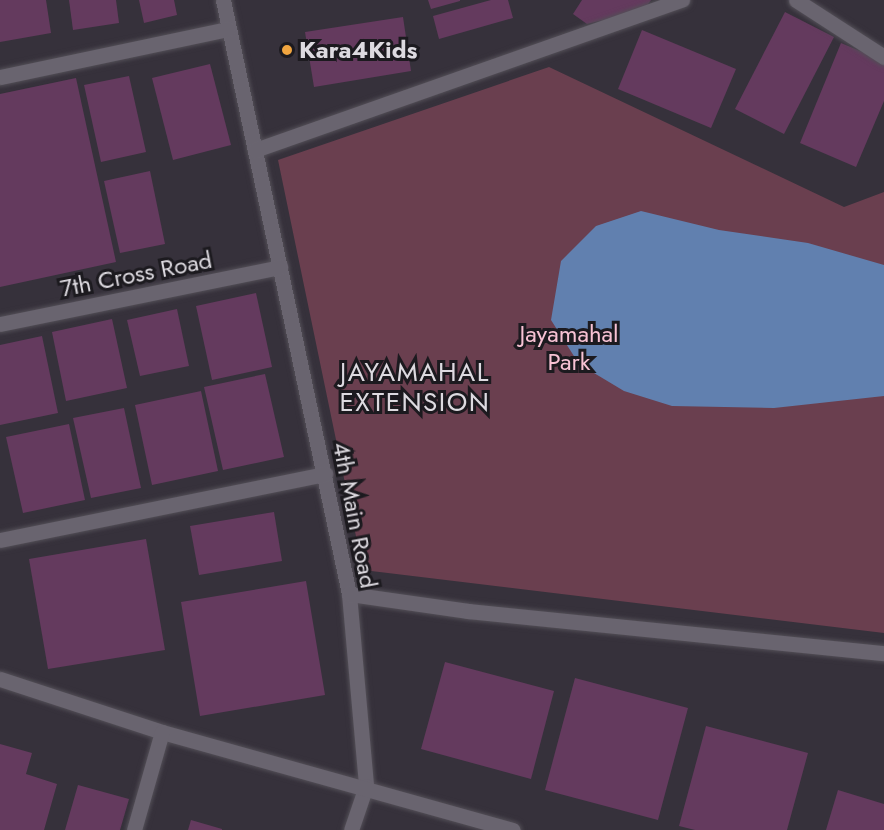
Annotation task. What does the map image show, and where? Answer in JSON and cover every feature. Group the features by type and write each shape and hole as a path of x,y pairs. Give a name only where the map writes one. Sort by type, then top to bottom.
{"street":[{"name":"4th Main Road","path":"223,0 349,594 366,786 351,830"},
{"path":"255,150 682,0"},
{"path":"798,1 884,57"},
{"path":"0,77 228,29"},
{"name":"7th Cross Road","path":"0,324 280,267"},
{"path":"0,540 325,474"},
{"path":"349,594 468,611 884,653"},
{"path":"0,679 162,732 366,786 513,830"},
{"path":"134,830 162,732"}],"green space":[{"name":"Jayamahal Park","path":"549,67 844,207 884,192 884,633 363,570 278,160"}],"water":[{"path":"641,211 719,230 808,243 884,265 884,396 774,408 672,406 624,391 579,364 551,320 561,261 596,226"}],"building":[{"path":"0,0 46,0 51,33 0,42"},
{"path":"69,0 116,0 119,23 73,30"},
{"path":"139,0 174,0 177,15 144,23"},
{"path":"428,0 460,0 460,1 431,9"},
{"path":"491,0 508,0 513,18 439,39 433,16"},
{"path":"582,0 651,0 644,10 587,24 573,14"},
{"path":"785,12 834,37 784,134 735,109"},
{"path":"403,17 411,71 314,87 305,32"},
{"path":"642,30 736,69 711,128 618,89"},
{"path":"841,43 884,61 884,101 856,167 800,143"},
{"path":"210,64 231,145 173,160 152,78"},
{"path":"129,76 146,152 101,162 84,85"},
{"path":"76,78 116,262 0,287 0,94"},
{"path":"150,171 165,244 120,253 104,181"},
{"path":"256,293 272,367 212,380 196,306"},
{"path":"177,309 189,366 140,376 127,320"},
{"path":"112,319 127,388 66,401 52,332"},
{"path":"42,336 58,413 0,425 0,345"},
{"path":"265,374 284,457 223,470 204,387"},
{"path":"201,391 218,471 152,485 135,405"},
{"path":"124,408 141,488 91,498 73,418"},
{"path":"69,424 85,500 23,513 6,437"},
{"path":"274,512 282,561 199,575 190,526"},
{"path":"146,539 165,650 48,669 29,559"},
{"path":"306,581 325,695 200,716 181,602"},
{"path":"445,662 554,691 531,779 421,749"},
{"path":"575,678 688,708 658,820 545,790"},
{"path":"706,726 808,753 787,830 695,830 679,826"},
{"path":"0,744 32,753 26,774 57,784 44,830 0,830"},
{"path":"78,785 129,799 120,830 65,830"},
{"path":"838,790 884,804 884,830 826,830"},
{"path":"191,820 222,829 222,830 188,830"}],"place":[{"name":"Kara4Kids","path":"287,50"}],"district":[{"name":"JAYAMAHAL EXTENSION","path":"415,388"}]}
